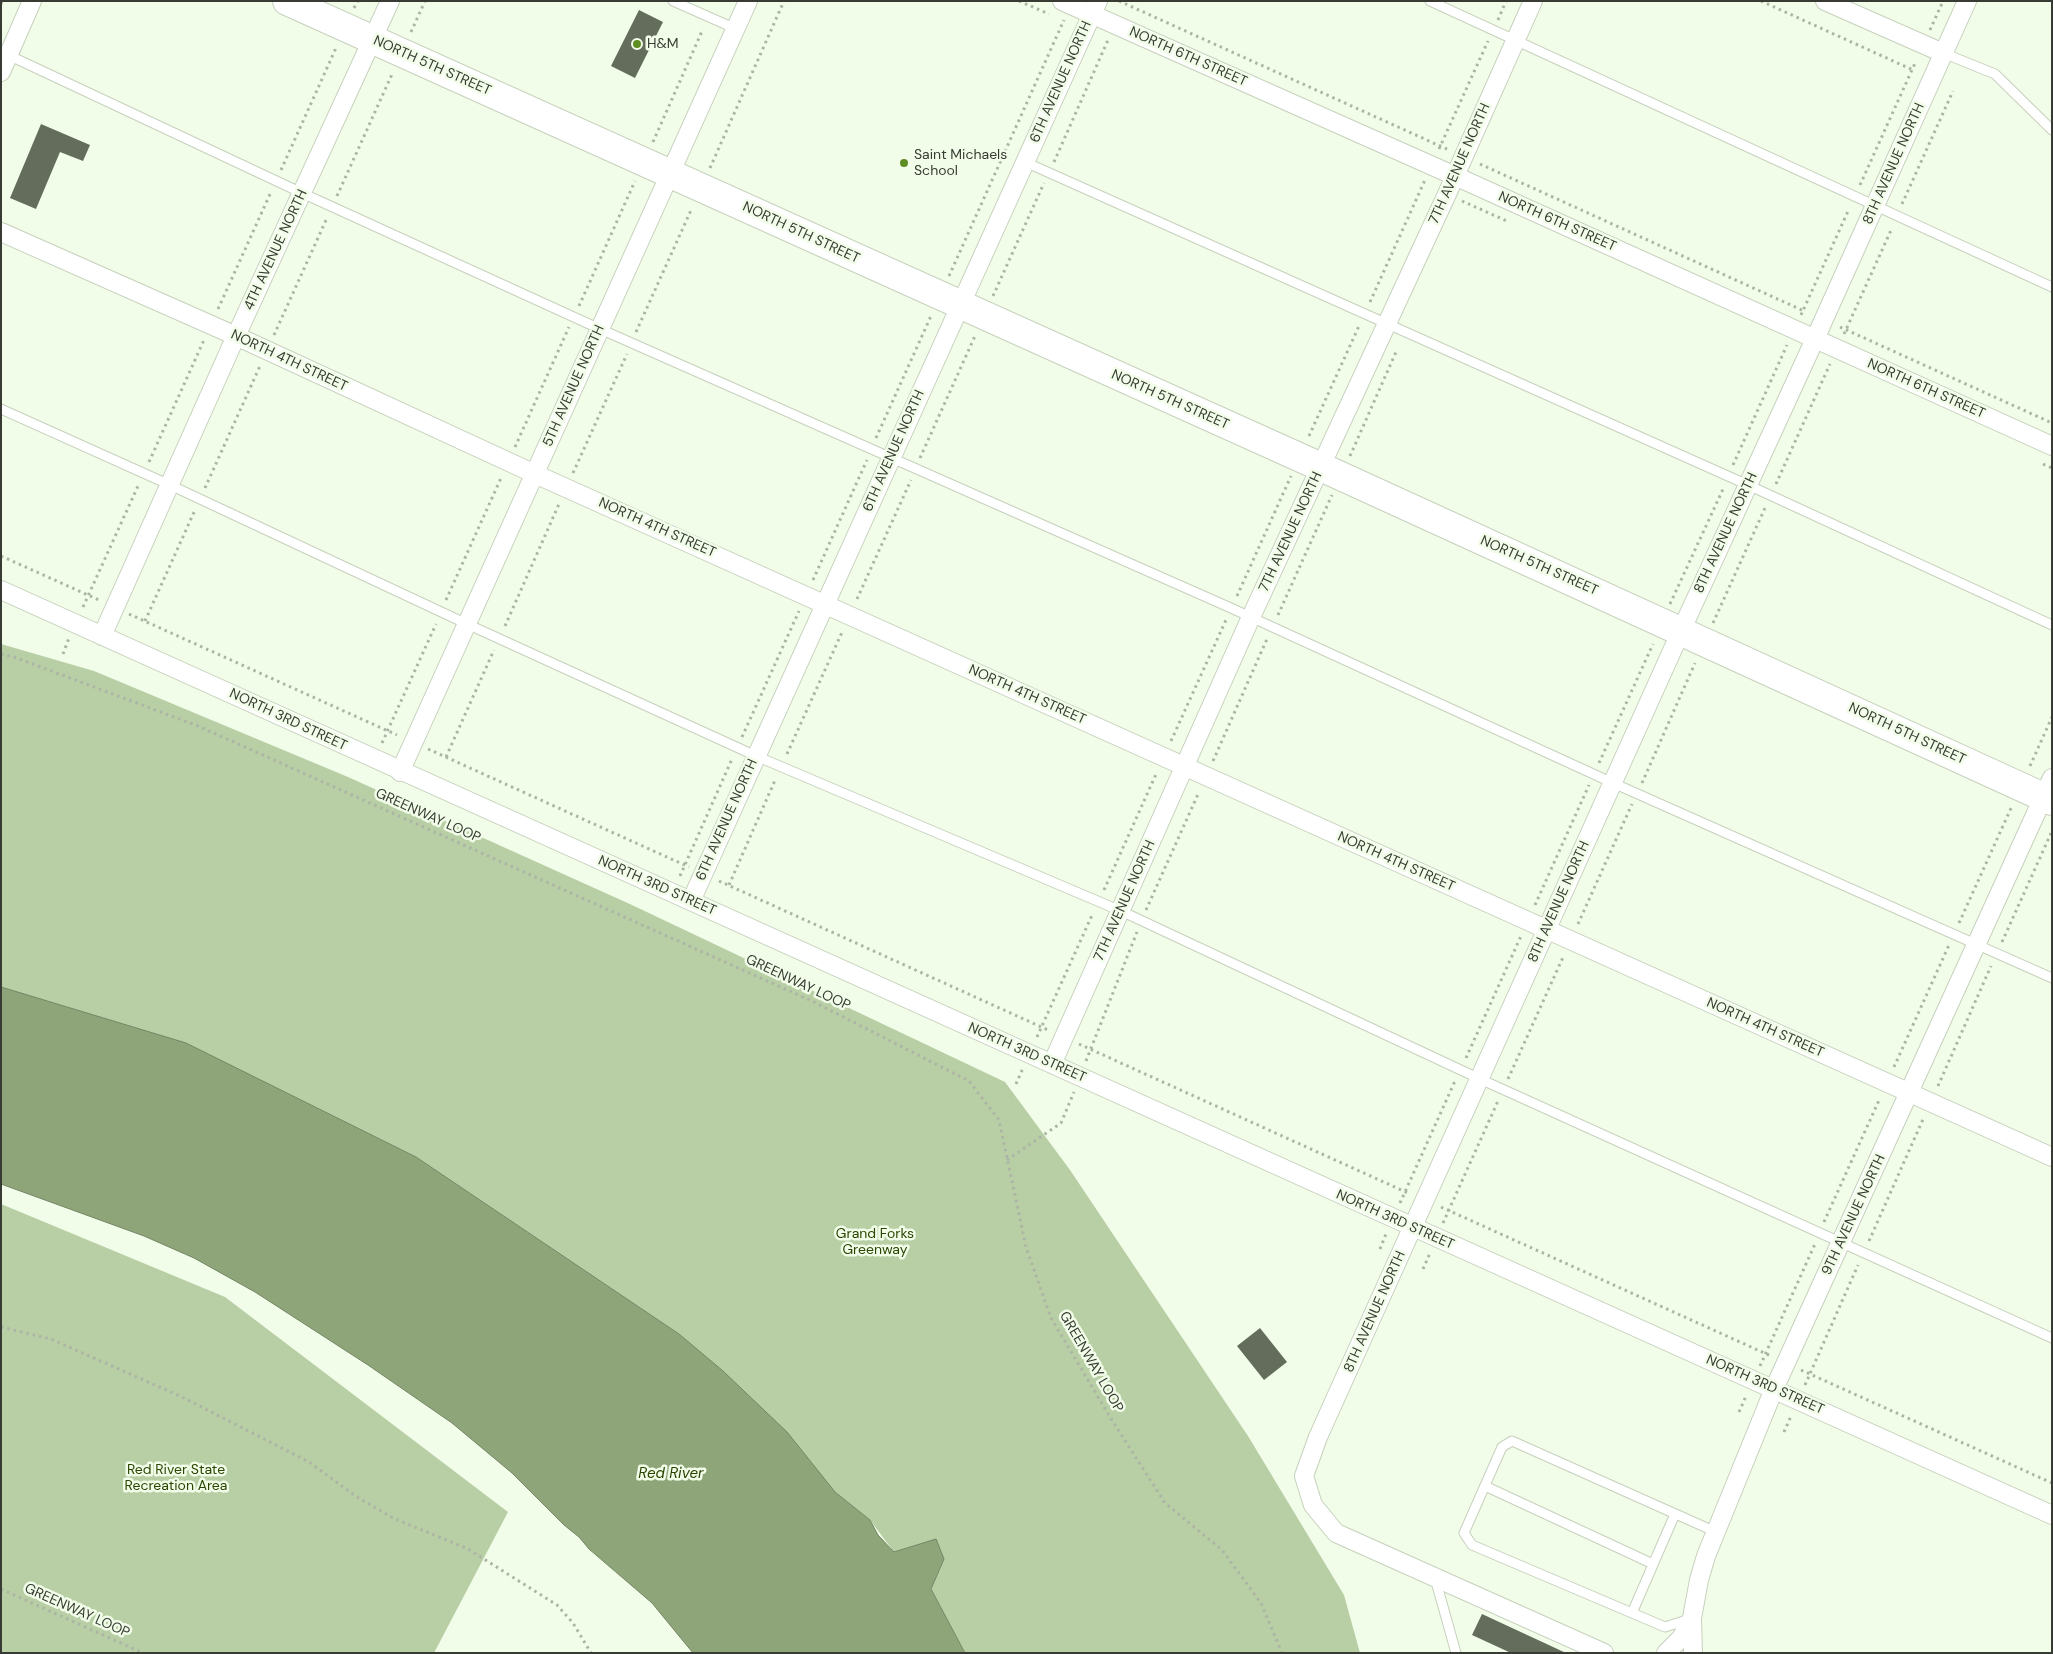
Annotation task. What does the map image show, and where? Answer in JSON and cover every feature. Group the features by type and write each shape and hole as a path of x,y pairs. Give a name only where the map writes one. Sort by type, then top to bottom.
{"main road":[{"name":"NORTH 5TH STREET","path":"287,1 1705,642 2049,792"}],"street":[{"path":"1,72 5,53 32,1"},
{"name":"4TH AVENUE NORTH","path":"102,636 236,336 390,1"},
{"name":"5TH AVENUE NORTH","path":"400,772 748,1"},
{"name":"NORTH 6TH STREET","path":"1062,1 1095,8 1115,25 1471,183 2052,446"},
{"name":"7TH AVENUE NORTH","path":"1052,1064 1251,618 1464,157 1533,1"},
{"path":"1825,1 1943,53"},
{"name":"8TH AVENUE NORTH","path":"1604,1653 1336,1533 1314,1505 1304,1476 1318,1437 1967,1"},
{"name":"6TH AVENUE NORTH","path":"690,901 1095,8"},
{"name":"NORTH 4TH STREET","path":"1,232 236,336 508,462 2052,1158"},
{"name":"NORTH 3RD STREET","path":"1,590 400,772 2052,1515"},
{"name":"9TH AVENUE NORTH","path":"1666,1653 1681,1638 1692,1618 1699,1580 1716,1532 1774,1389 1976,944 2049,792"},
{"path":"1692,1618 1693,1653"}],"lane":[{"path":"673,1 736,29"},
{"path":"1430,1 2052,287"},
{"path":"5,53 332,207 600,329 1231,608 1637,794 2052,978"},
{"path":"1943,53 1995,74 2052,130"},
{"path":"1025,162 1748,485 2052,625"},
{"path":"1,409 170,484 441,612 756,756 1121,911 1503,1090 1840,1244 2052,1338"},
{"path":"1692,1618 1665,1627 1472,1545 1464,1533 1502,1447 1512,1441 1716,1532"},
{"path":"1485,1486 1653,1564"},
{"path":"1632,1613 1675,1514"},
{"path":"1435,1578 1456,1653"}],"path":[{"path":"145,621 425,1"},
{"path":"446,757 784,1"},
{"path":"1020,1 1108,41"},
{"path":"1119,1 1125,2 2052,423"},
{"path":"1007,1160 1061,1123 1141,921 1273,627 1364,314 1506,1"},
{"path":"1761,1 1932,78"},
{"path":"728,885 1125,2"},
{"path":"374,760 709,17"},
{"path":"1423,1269 1953,90"},
{"path":"1459,210 1484,155"},
{"path":"1414,180 1517,226"},
{"path":"1016,1084 1231,608 1405,332"},
{"path":"1777,344 1838,371"},
{"path":"2043,464 2052,468"},
{"path":"1,556 2052,1483"},
{"name":"GREENWAY LOOP","path":"1,654 14,656 198,726 812,1001 969,1081 999,1120 1026,1247 1051,1318 1110,1418 1165,1503 1222,1550 1261,1603 1282,1653"},
{"path":"1784,1432 2052,831"},
{"path":"1,1327 51,1339 182,1397 309,1462 357,1497 393,1518 468,1549 557,1605 573,1624 591,1653"},
{"name":"GREENWAY LOOP","path":"1,1589 143,1653"}],"green space":[{"name":"Grand Forks Greenway","path":"1,644 94,671 348,777 632,905 1005,1082 1070,1170 1248,1436 1344,1595 1360,1653 965,1653 931,1589 944,1559 894,1552 870,1520 835,1492 679,1334 416,1157 209,1055 1,987"},
{"name":"Red River State Recreation Area","path":"1,1204 225,1297 508,1512 434,1653 1,1653"}],"water":[{"name":"Red River","path":"1,987 186,1043 416,1157 679,1334 723,1371 787,1432 835,1492 870,1520 878,1535 894,1552 936,1539 944,1559 931,1589 965,1653 693,1653 652,1603 589,1549 579,1537 564,1525 512,1473 452,1423 368,1365 255,1292 194,1258 144,1236 1,1184"}],"building":[{"name":"H&M","path":"639,10 663,22 635,78 611,66"},
{"path":"41,124 90,145 83,161 60,152 36,209 10,198"},
{"path":"1260,1328 1287,1362 1264,1380 1237,1346"},
{"path":"1482,1614 1566,1653 1511,1653 1472,1635"}],"place":[{"name":"H&M","path":"637,44"},
{"name":"Saint Michaels School","path":"904,163"}]}
